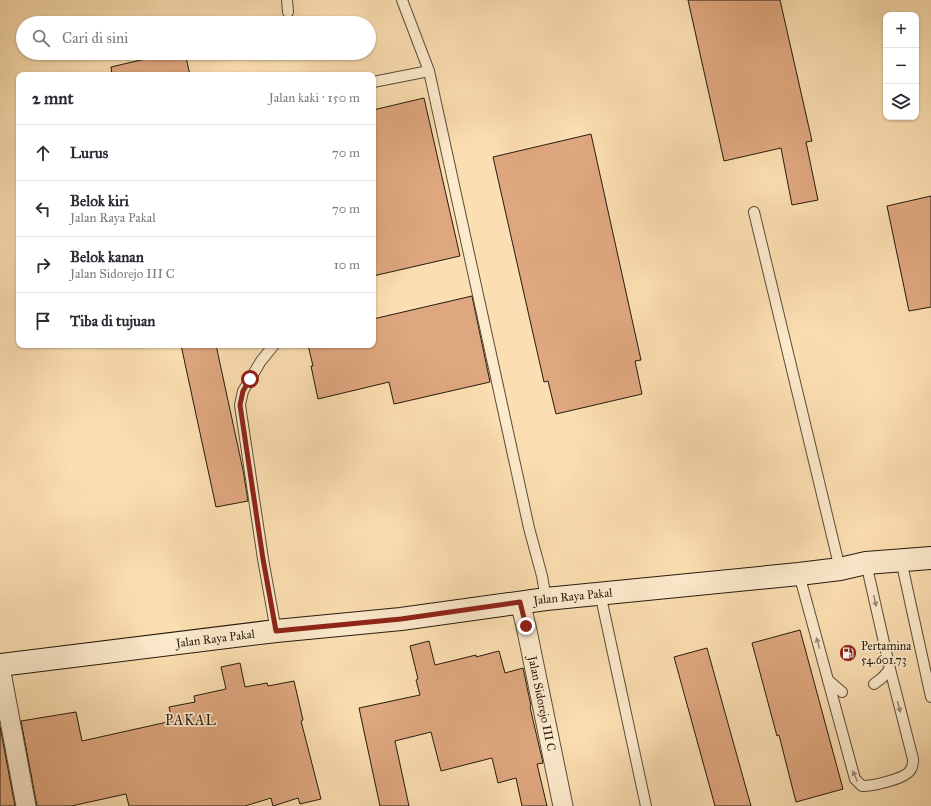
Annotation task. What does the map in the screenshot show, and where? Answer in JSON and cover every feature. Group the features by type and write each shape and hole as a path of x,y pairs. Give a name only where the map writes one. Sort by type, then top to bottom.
{"main road":[{"name":"Jalan Raya Pakal","path":"0,666 276,631 401,619 520,602 798,574 840,569 866,563 931,558"}],"street":[{"name":"Jalan Sidorejo III C","path":"520,602 563,806"},
{"path":"0,666 26,806"}],"lane":[{"path":"287,0 288,12"},
{"path":"402,0 429,71 529,528 542,576 546,599"},
{"path":"376,81 429,71"},
{"path":"754,212 840,569"},
{"path":"272,348 243,391 240,405 276,631"},
{"path":"901,560 931,697"},
{"path":"798,574 855,779 862,786 871,786 906,775 911,769 913,759 890,669 866,563"},
{"path":"600,593 646,806"},
{"path":"874,684 890,669"},
{"path":"828,680 842,692"}],"building":[{"path":"688,0 780,0 812,141 806,142 818,200 792,205 781,148 724,161"},
{"path":"141,60 187,60 189,72 112,72 111,67"},
{"path":"424,98 460,256 376,275 376,109"},
{"path":"591,134 641,360 635,361 642,394 556,414 548,381 544,382 493,157"},
{"path":"931,196 931,307 909,311 887,206"},
{"path":"472,296 490,382 394,404 389,382 318,399 309,348 376,348 376,318"},
{"path":"182,348 217,348 243,470 248,501 216,507"},
{"path":"800,630 843,789 796,802 779,735 777,736 752,643"},
{"path":"429,641 435,665 499,651 505,673 523,668 543,763 537,764 547,806 522,806 516,778 498,783 492,758 441,771 431,732 395,741 409,806 380,806 359,708 420,695 416,680 418,679 410,646"},
{"path":"707,648 751,806 715,806 674,657"},
{"path":"240,663 245,687 267,683 268,686 294,681 303,720 301,721 321,799 300,804 298,798 273,806 271,798 245,806 129,806 126,794 71,806 37,806 21,721 76,712 82,741 172,721 169,707 195,702 194,696 226,689 221,667"},
{"path":"0,727 15,806 0,806"}],"place":[{"name":"Pertamina 54.601.73","path":"848,653"}],"district":[{"name":"PAKAL","path":"191,720"}],"route":[{"path":"250,379 243,391 240,405 263,559 276,631 401,619 520,602 526,626"}]}
